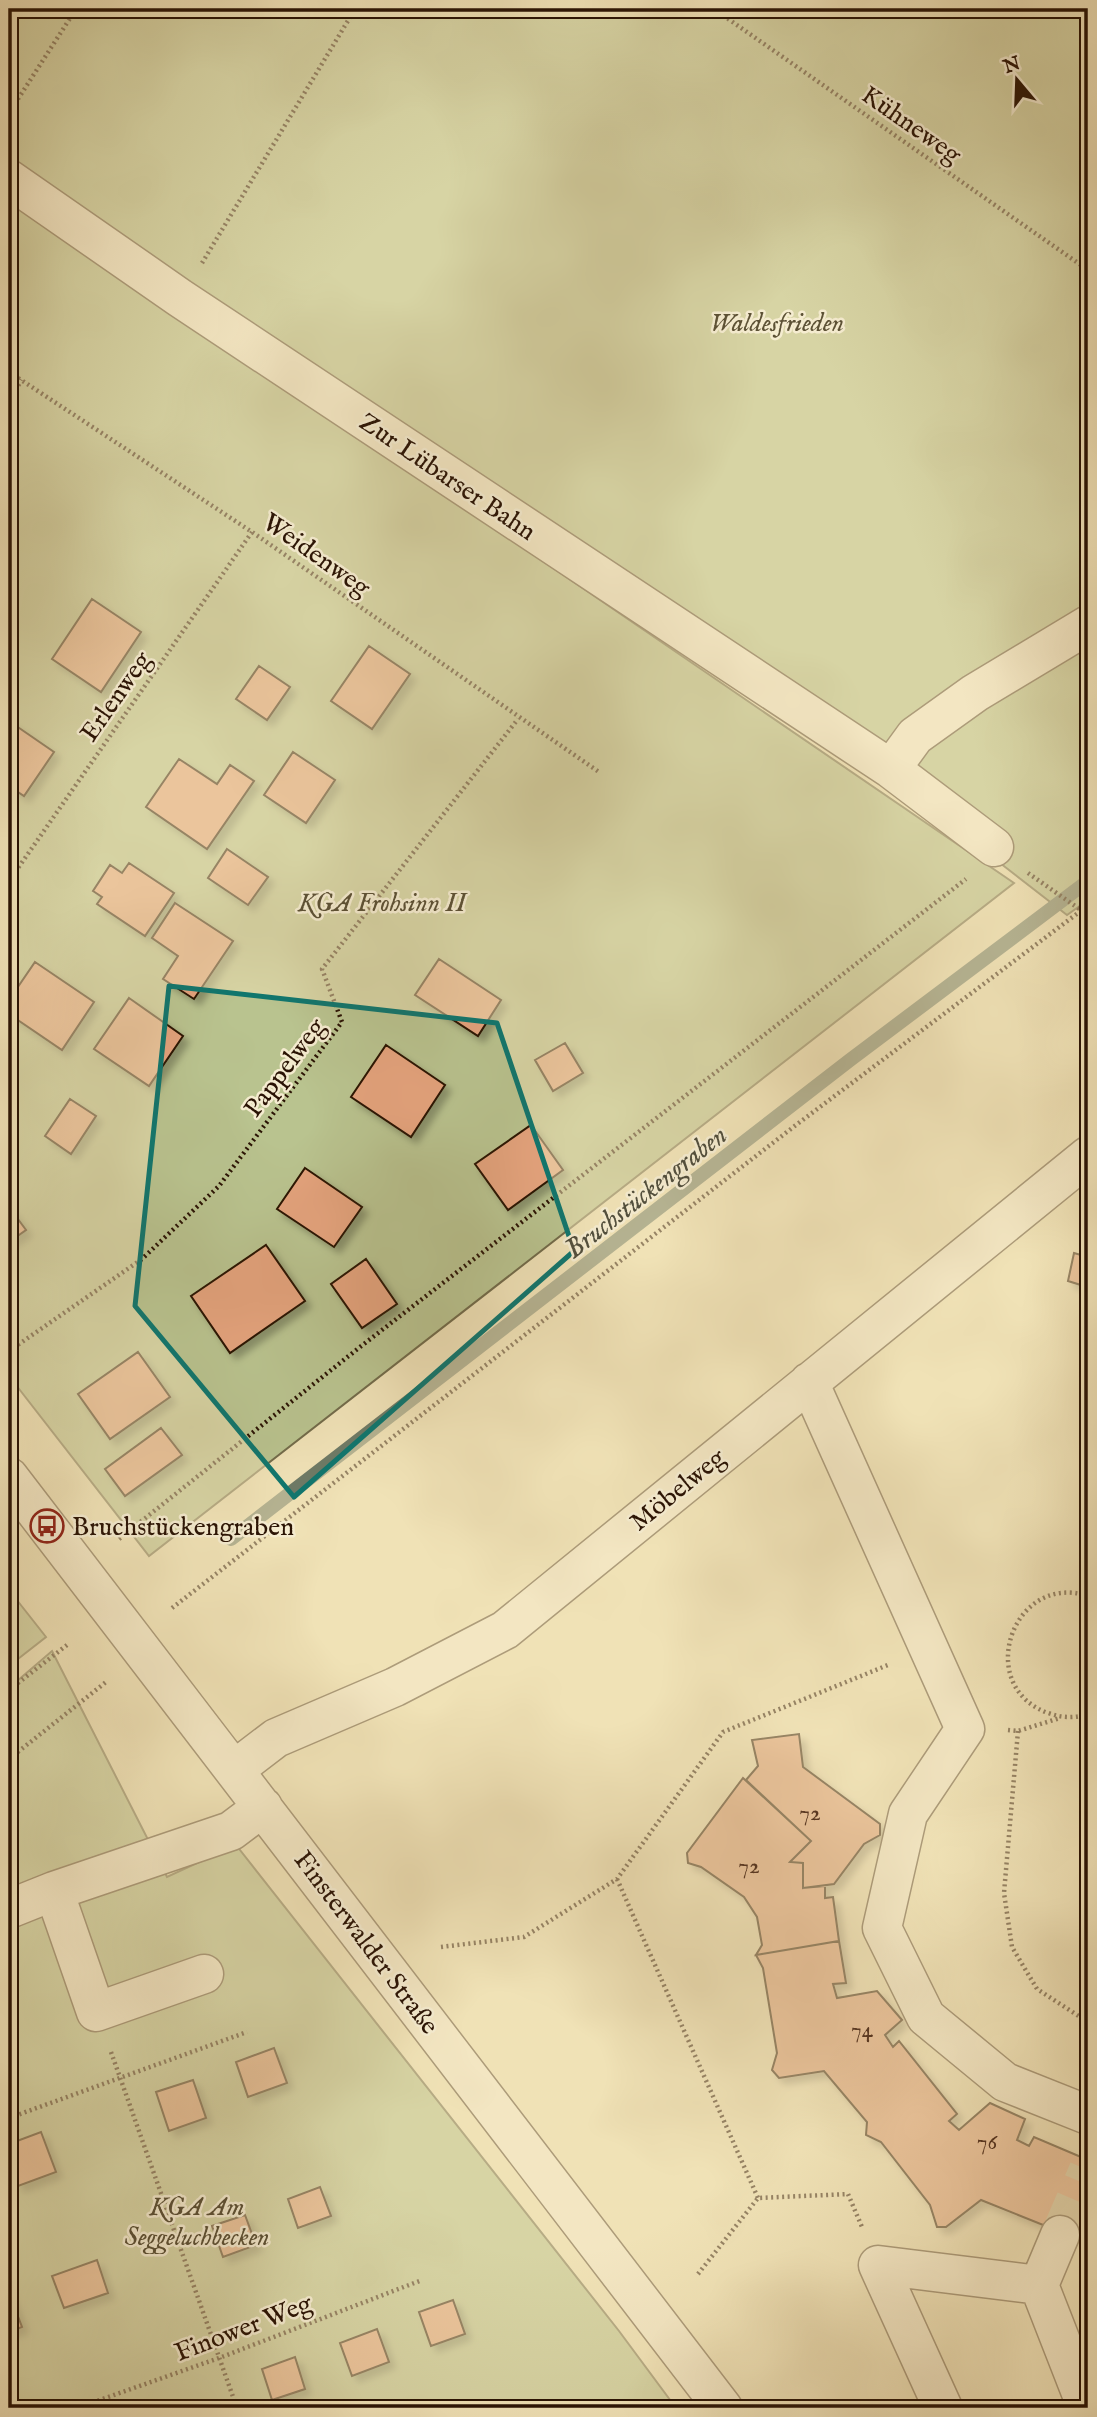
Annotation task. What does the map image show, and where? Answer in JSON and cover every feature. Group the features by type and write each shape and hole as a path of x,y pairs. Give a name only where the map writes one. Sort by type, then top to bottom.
{"street":[{"name":"Zur Lübarser Bahn","path":"9,179 180,298 891,769 994,846"},
{"path":"891,769 915,736 955,707 1088,625"},
{"name":"Möbelweg","path":"234,1770 276,1738 395,1687 505,1630 1088,1156"},
{"path":"809,1382 965,1729 908,1814 882,1928 926,2017 1005,2082 1088,2115"},
{"name":"Finsterwalder Straße","path":"9,1478 723,2408"},
{"path":"9,1909 54,1891 231,1832 263,1807"},
{"path":"54,1891 96,2012 204,1974"},
{"path":"1060,2235 1039,2285 1087,2408"},
{"path":"878,2265 1039,2285"},
{"path":"878,2265 943,2408"}],"path":[{"path":"9,113 76,9"},
{"path":"180,298 355,9"},
{"name":"Kühneweg","path":"714,9 1088,270"},
{"name":"Weidenweg","path":"9,372 252,532 599,772"},
{"path":"9,399 22,380"},
{"name":"Erlenweg","path":"9,881 252,532"},
{"name":"Pappelweg","path":"9,1352 142,1259 219,1186 342,1022 323,969 519,719"},
{"path":"119,1539 360,1347 968,877"},
{"path":"1046,887 1088,915"},
{"path":"173,1608 654,1234 1082,910"},
{"path":"1062,1717 1042,1711 1025,1700 1013,1683 1007,1664 1008,1643 1021,1617 1045,1598 1065,1594 1088,1596"},
{"path":"9,1690 67,1645"},
{"path":"441,1947 524,1937 617,1879 723,1732 929,1648"},
{"path":"9,1759 106,1682"},
{"path":"965,1729 1018,1731 1062,1717 1088,1714"},
{"path":"1018,1731 1004,1893 1012,1947 1037,1989 1088,2022"},
{"path":"617,1879 758,2198"},
{"path":"96,2012 237,2408"},
{"path":"9,2118 247,2032"},
{"path":"698,2274 758,2198 848,2194 878,2265"},
{"name":"Finower Weg","path":"77,2408 219,2358 422,2280"}],"highlighted area":[{"path":"169,986 497,1023 574,1251 294,1497 135,1306"}],"green space":[{"name":"Waldesfrieden","path":"9,9 1088,9 1088,900 1067,915 1000,863 9,164"},
{"name":"KGA Frohsinn II","path":"9,196 1014,883 149,1556 9,1376"},
{"path":"9,1590 46,1637 9,1666"},
{"name":"KGA Am Seggeluchbecken","path":"52,1651 167,1877 236,1845 619,2331 676,2408 9,2408 9,1688"}],"building":[{"path":"92,599 141,632 101,692 52,659"},
{"path":"369,646 410,674 372,729 331,701"},
{"path":"259,666 290,687 267,720 236,699"},
{"path":"9,721 54,752 24,796 9,786"},
{"path":"293,752 335,780 306,823 264,795"},
{"path":"179,759 217,784 230,765 254,781 207,849 146,807"},
{"path":"227,849 268,877 248,905 208,878"},
{"path":"129,863 174,893 145,936 97,904 102,897 93,891 110,865 122,873"},
{"path":"175,903 233,941 194,999 163,979 178,956 152,938"},
{"path":"439,959 501,1000 478,1036 415,995"},
{"path":"35,962 94,1002 62,1050 9,1014 9,1000"},
{"path":"129,998 183,1036 149,1086 94,1049"},
{"path":"565,1043 583,1073 553,1091 535,1060"},
{"path":"386,1045 445,1085 411,1137 351,1097"},
{"path":"70,1099 96,1116 71,1154 45,1136"},
{"path":"531,1125 563,1170 508,1210 475,1164"},
{"path":"305,1168 362,1207 334,1247 277,1209"},
{"path":"9,1207 26,1230 9,1242"},
{"path":"266,1245 305,1301 230,1353 191,1296"},
{"path":"1074,1253 1088,1257 1088,1290 1068,1281"},
{"path":"366,1259 397,1304 362,1328 331,1284"},
{"path":"138,1352 170,1397 110,1439 78,1394"},
{"path":"161,1428 182,1455 125,1496 105,1469"},
{"path":"799,1734 803,1767 880,1824 880,1835 864,1844 834,1884 803,1888 803,1863 790,1862 811,1841 746,1780 758,1766 752,1740"},
{"path":"743,1778 811,1841 790,1862 803,1863 803,1888 825,1886 825,1898 833,1897 839,1941 756,1955 762,1945 757,1917 744,1897 701,1867 688,1863 687,1853"},
{"path":"839,1941 846,1983 833,1984 837,1998 877,1991 902,2020 885,2035 893,2047 899,2041 957,2114 949,2121 959,2130 990,2103 1025,2119 1017,2140 1029,2146 1034,2137 1088,2160 1088,2243 981,2200 946,2227 937,2227 930,2205 881,2142 866,2135 867,2122 824,2071 779,2078 772,2070 777,2053 763,1968 756,1955"},
{"path":"274,2048 287,2083 248,2097 236,2062"},
{"path":"193,2080 206,2118 169,2131 156,2092"},
{"path":"41,2132 56,2172 18,2186 9,2161 9,2144"},
{"path":"320,2187 331,2216 298,2228 288,2199"},
{"path":"245,2215 256,2245 223,2257 212,2226"},
{"path":"97,2260 108,2293 64,2308 52,2276"},
{"path":"9,2293 22,2327 9,2332"},
{"path":"453,2300 465,2334 431,2346 419,2312"},
{"path":"377,2329 389,2362 352,2376 340,2343"},
{"path":"295,2357 305,2389 272,2400 262,2369"}],"waterway":[{"name":"Bruchstückengraben","path":"231,1539 850,1060 1088,881"},
{"name":"Bruchstückengraben","path":"9,1715 12,1712"}],"tunnel":[{"path":"1060,2235 1088,2170"}],"place":[{"name":"Bruchstückengraben","path":"47,1526"}]}
